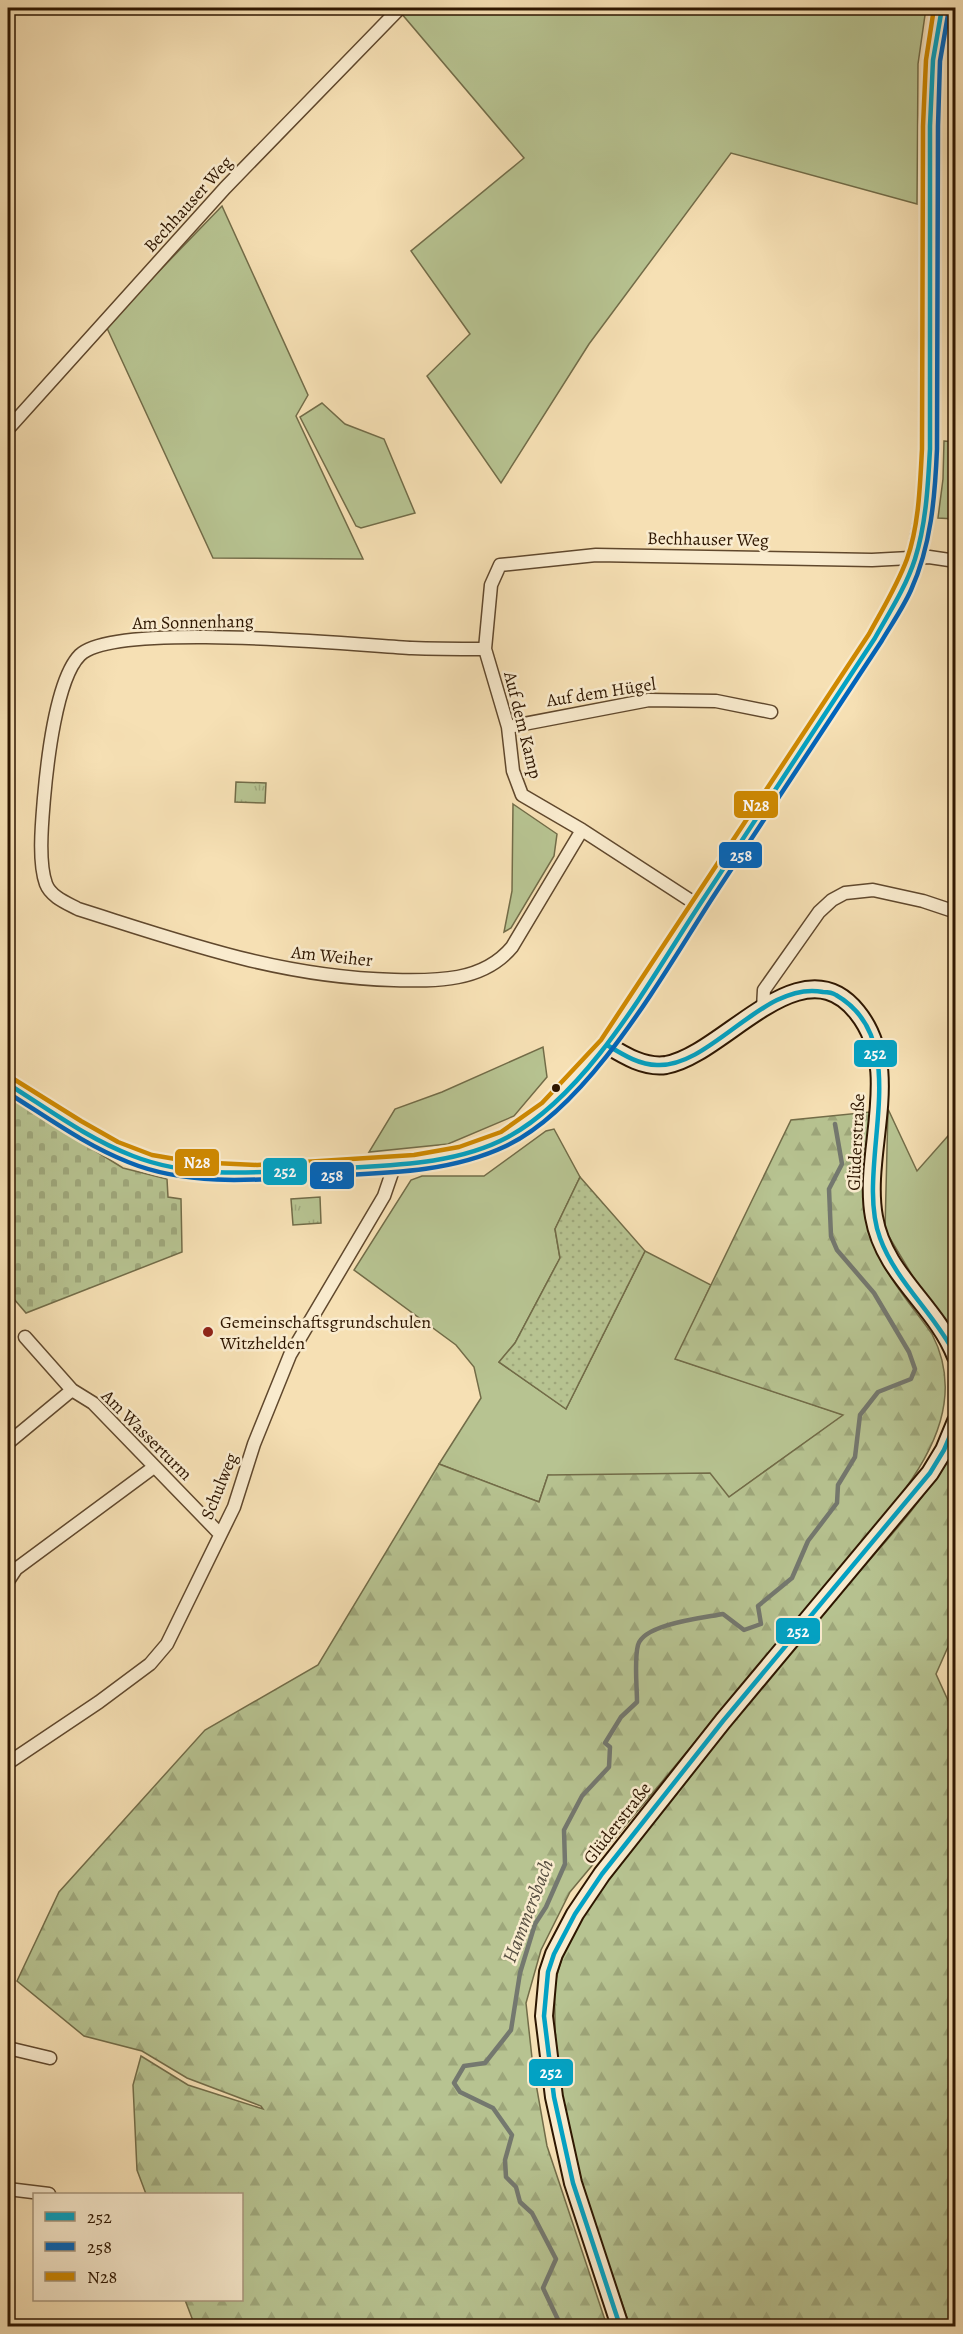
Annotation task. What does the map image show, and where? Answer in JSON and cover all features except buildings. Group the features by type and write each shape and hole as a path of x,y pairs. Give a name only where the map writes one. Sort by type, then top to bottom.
{"main road":[{"path":"8,1084 122,1151 149,1162 183,1169 274,1171 395,1164 450,1156 484,1147 525,1127 560,1097 607,1045 875,638 903,587 915,559 921,539 929,476 930,126 933,60 942,8"},
{"name":"Glüderstraße","path":"607,1045 625,1056 648,1064 664,1065 690,1056 763,1008 796,992 820,990 843,999 864,1022 871,1036 878,1065 878,1105 872,1195 876,1229 891,1263 944,1335 956,1357"},
{"name":"Glüderstraße","path":"620,2326 573,2183 553,2088 544,2016 548,1972 554,1954 575,1914 609,1865 723,1720 930,1473 939,1460 956,1421"}],"street":[{"name":"Bechhauser Weg","path":"8,429 225,188 400,8"},
{"name":"Bechhauser Weg","path":"500,565 596,555 915,559 929,557 956,561"},
{"name":"Auf dem Kamp","path":"500,565 491,585 485,649 508,727 513,771 522,795 582,830 699,906"},
{"name":"Am Sonnenhang","path":"42,859 47,766 58,709 67,676 78,657 89,647 112,642 175,637 485,649"},
{"name":"Auf dem Hügel","path":"508,727 649,700 716,701 771,712"},
{"name":"Am Weiher","path":"42,859 46,886 59,899 78,909 206,950 270,966 340,978 429,980 469,975 489,968 504,957 582,830"},
{"path":"763,1008 764,990 819,912 832,900 845,893 873,890 923,900 956,912"},
{"name":"Schulweg","path":"8,1763 99,1702 150,1664 167,1644 219,1533 234,1507 254,1444 290,1355 384,1196 395,1164"},
{"name":"Am Wasserturm","path":"25,1337 72,1390 93,1403 219,1533"},
{"path":"8,1443 72,1390"},
{"path":"8,1581 16,1569 154,1467"},
{"path":"8,2048 50,2058"},
{"path":"8,2189 41,2193"}],"green space":[{"path":"407,8 926,8 918,64 917,204 731,153 589,344 501,483 427,376 470,334 411,251 524,158 401,13"},
{"path":"222,206 308,395 296,416 363,559 213,558 106,326"},
{"path":"322,403 345,424 384,439 415,513 361,528 356,526 300,417"},
{"path":"944,441 955,442 955,519 938,518 943,479"},
{"path":"236,782 266,783 265,803 235,802"},
{"path":"513,804 557,834 554,856 511,928 504,932 512,891"},
{"path":"543,1047 547,1077 514,1116 448,1144 369,1152 395,1109 442,1092"},
{"path":"8,1097 123,1168 167,1179 168,1197 181,1199 182,1252 26,1313 8,1292"},
{"path":"888,1109 917,1171 955,1128 955,1343 885,1230"},
{"path":"870,1112 864,1186 869,1229 887,1272 932,1334 941,1356 945,1378 945,1400 933,1442 910,1482 570,1892 541,1950 526,2003 533,2067 547,2146 607,2326 195,2326 185,2301 243,2301 243,2193 146,2193 137,2170 133,2085 141,2056 188,2085 263,2109 261,2106 187,2078 142,2051 84,2036 17,1981 59,1892 205,1730 318,1665 439,1464 539,1502 548,1475 710,1473 729,1497 843,1415 675,1359 791,1120"},
{"path":"554,1129 580,1177 555,1229 560,1258 515,1343 499,1362 566,1409 645,1251 711,1285 676,1359 844,1415 729,1497 548,1475 539,1502 439,1464 481,1398 474,1367 456,1345 354,1270 411,1180 422,1176 484,1176 546,1131"},
{"path":"580,1177 645,1251 566,1409 499,1362 515,1343 560,1258 555,1229"},
{"path":"320,1197 321,1223 293,1225 291,1199"},
{"path":"955,1447 955,1631 936,1674 956,1718 955,2326 630,2326 580,2177 562,2099 555,2022 555,1986 559,1966 576,1928 614,1873 755,1694 912,1510"}],"waterway":[{"name":"Hammersbach","path":"561,2326 543,2288 556,2259 532,2213 520,2202 516,2187 506,2177 505,2160 512,2135 493,2108 460,2092 454,2083 464,2066 485,2063 511,2030 520,1973 535,1924 546,1907 565,1864 564,1830 582,1796 609,1767 610,1747 605,1743 621,1717 637,1702 638,1645 643,1638 662,1627 723,1614 744,1630 761,1624 758,1606 792,1578 808,1541 837,1503 838,1485 855,1457 860,1415 878,1392 911,1379 915,1369 909,1352 874,1293 837,1250 831,1236 829,1189 842,1164 835,1124"}],"transit line":[{"name":"N28","path":"12,1078 118,1142 152,1155 193,1162 257,1165 414,1155 459,1147 501,1132 542,1103 601,1040 869,634 907,559 920,491 923,126 926,60 934,8"},
{"name":"252","path":"8,1084 84,1132 133,1156 180,1169 254,1173 396,1165 443,1159 487,1147 508,1137 538,1117 566,1092 593,1062 641,996 875,638 902,590 915,559 924,519 930,449 930,126 933,60 942,8"},
{"name":"258","path":"8,1093 97,1147 151,1170 224,1180 274,1179 416,1170 462,1162 484,1155 506,1146 537,1127 567,1101 596,1069 649,997 881,642 911,590 918,573 931,521 937,449 938,126 940,61 949,9"},
{"name":"252","path":"607,1045 644,1063 657,1065 677,1062 697,1053 780,999 801,992 825,992 836,995 860,1016 874,1043 879,1074 879,1107 873,1176 874,1209 880,1238 896,1269 938,1326 956,1356"},
{"name":"252","path":"620,2326 573,2183 554,2097 544,2016 548,1972 554,1954 575,1914 602,1874 723,1721 930,1473 944,1450 956,1422"}],"place":[{"name":"Gemeinschaftsgrundschulen Witzhelden","path":"208,1332"}]}
